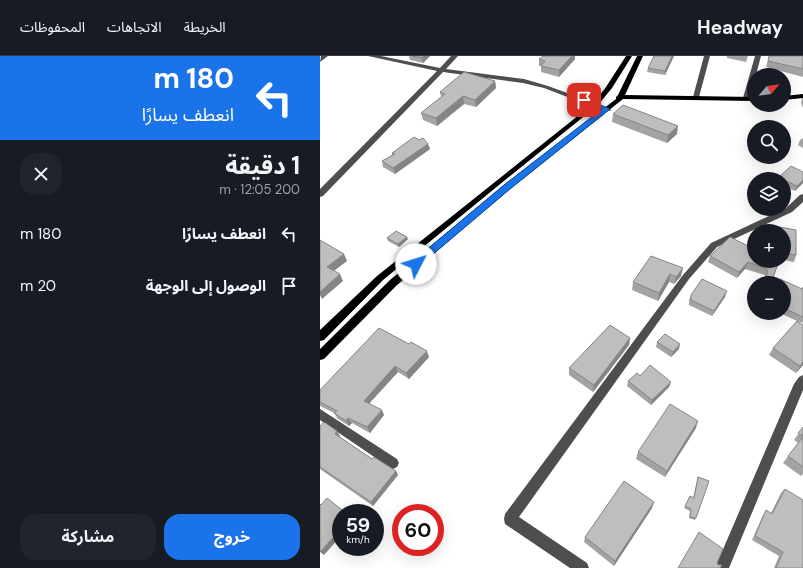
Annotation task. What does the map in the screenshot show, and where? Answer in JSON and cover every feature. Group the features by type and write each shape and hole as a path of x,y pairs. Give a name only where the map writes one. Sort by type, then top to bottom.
{"main road":[{"path":"320,337 380,278 599,101 629,56"},
{"path":"599,101 601,100 604,102 615,103 619,99 640,56"},
{"path":"791,97 803,96"},
{"path":"320,356 393,283 507,187 619,99 696,97 746,98"}],"street":[{"path":"320,60 325,56"},
{"path":"371,56 441,70 512,79 599,101 606,109"},
{"path":"320,194 455,56"},
{"path":"696,97 707,56"},
{"path":"746,98 758,56"},
{"path":"582,568 510,519 686,277 714,245 789,210 803,197"},
{"path":"722,568 803,380"},
{"path":"320,414 393,463"}],"building":[{"path":"413,56 424,56 422,58"},
{"path":"543,56 572,56 559,70 541,66 545,61 539,59"},
{"path":"654,56 672,56 665,71 648,68"},
{"path":"769,56 803,56 803,69 768,61"},
{"path":"464,72 495,81 475,100 463,96 436,118 421,113 445,94 440,92"},
{"path":"623,105 678,126 668,135 613,114"},
{"path":"414,137 419,140 423,138 428,144 393,168 382,161 395,154 392,153"},
{"path":"791,166 803,172 803,180 797,186 791,183 791,172 784,172"},
{"path":"791,229 796,230 796,255 791,254"},
{"path":"396,231 407,237 398,244 387,238"},
{"path":"730,237 747,246 747,263 739,272 710,256"},
{"path":"320,240 344,254 327,267 340,274 320,292"},
{"path":"651,256 683,268 676,277 670,274 659,293 633,282"},
{"path":"764,268 776,268 774,276 767,276 767,269"},
{"path":"702,279 727,291 714,311 691,300 691,295"},
{"path":"791,284 802,289 803,287 803,317 791,311"},
{"path":"797,321 803,325 803,362 800,366 773,348"},
{"path":"610,325 630,338 594,385 569,368"},
{"path":"379,328 409,344 411,342 427,351 406,373 395,366 364,401 382,410 367,427 348,418 346,421 334,413 337,411 320,402 320,390"},
{"path":"665,334 680,344 673,352 657,342"},
{"path":"650,365 671,382 652,400 628,381 637,373 640,376"},
{"path":"670,404 698,421 667,471 638,452"},
{"path":"324,422 337,431 335,434 372,459 374,457 396,471 371,502 320,467 320,426"},
{"path":"803,427 803,436 798,433"},
{"path":"803,437 803,467 788,456"},
{"path":"698,477 709,481 696,518 690,517 691,509 685,506 690,496 694,498"},
{"path":"624,481 654,502 615,561 585,537"},
{"path":"785,489 803,500 803,568 776,568 783,552 755,536 766,510 772,514"},
{"path":"327,498 335,504 332,504 332,539 320,552 320,504 321,505"},
{"path":"699,532 723,549 717,563 718,565 722,565 720,568 678,568"}],"route":[{"path":"416,264 507,187 606,109 584,100"}]}
